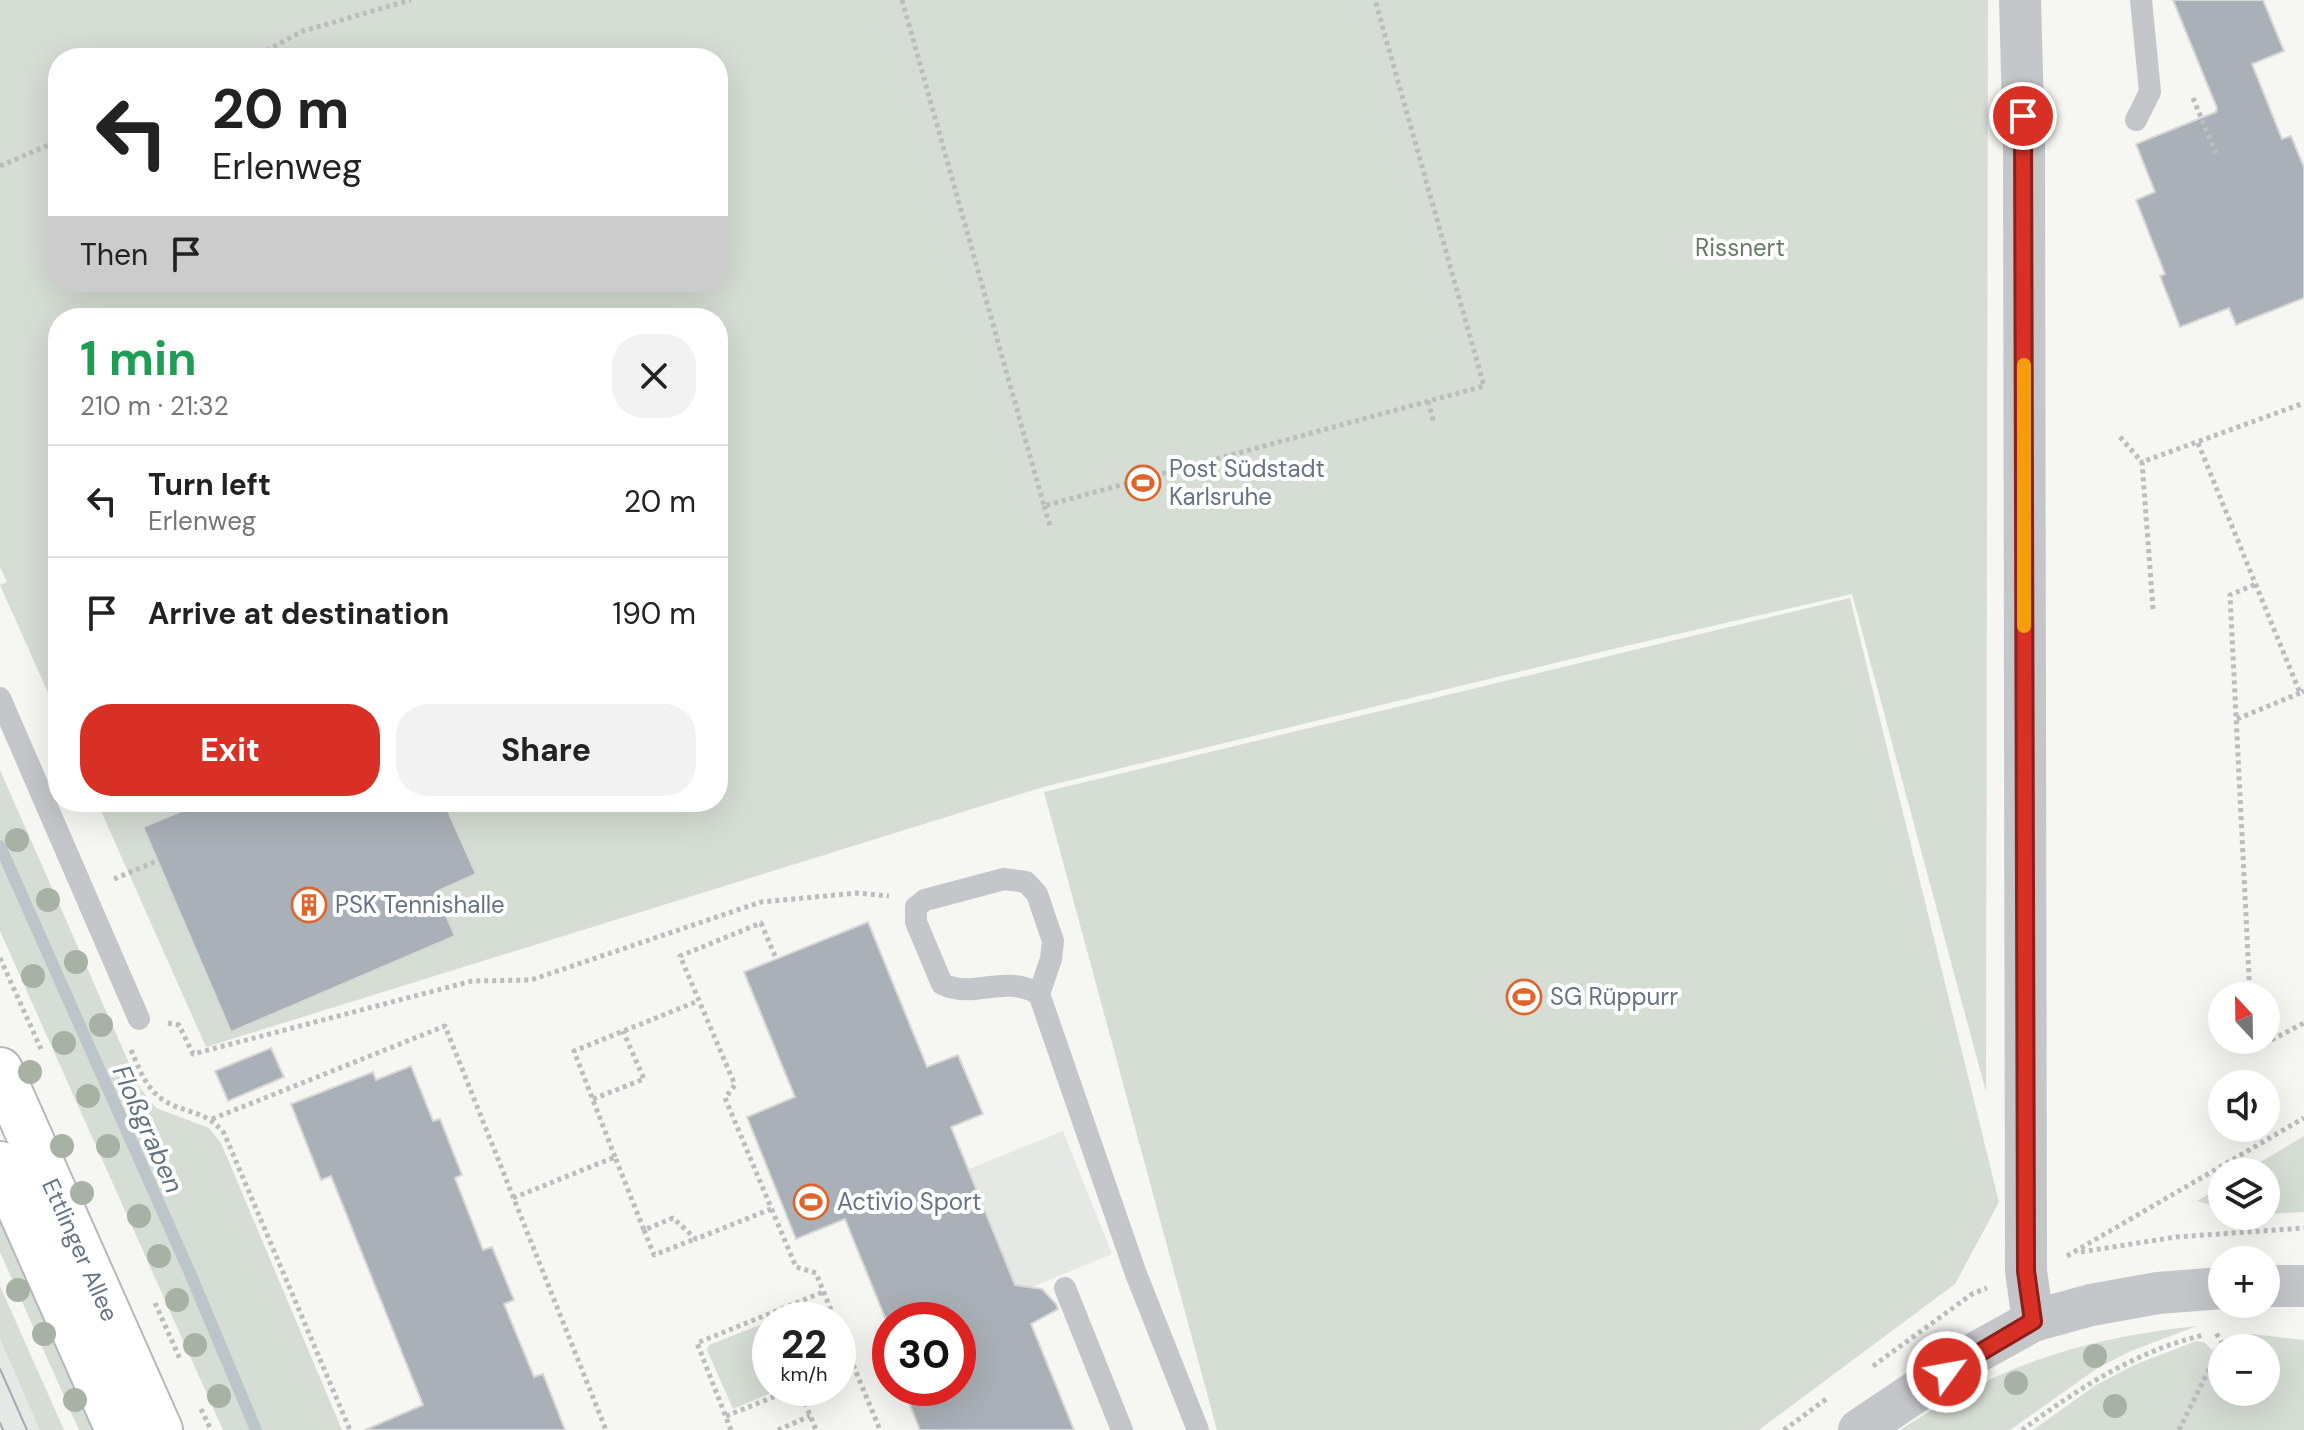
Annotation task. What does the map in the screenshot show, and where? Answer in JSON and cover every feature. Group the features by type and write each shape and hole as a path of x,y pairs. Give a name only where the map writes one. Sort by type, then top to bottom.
{"main road":[{"name":"Ettlinger Allee","path":"0,1070 160,1430"},
{"name":"Ettlinger Allee","path":"0,1164 118,1430"}],"street":[{"path":"2020,0 2024,145 2026,1271 2033,1321"},
{"path":"2280,1286 2304,1286"},
{"path":"1859,1430 1968,1357 2033,1321 2091,1305 2158,1293 2208,1289"}],"lane":[{"path":"2136,120 2150,92 2141,0"},
{"path":"0,698 48,809"},
{"path":"49,812 139,1019"},
{"path":"1039,994 1023,985 1002,984 957,991 942,984 916,922 916,907 925,900 1004,879 1026,882 1037,894 1053,941 1051,959 1039,994 1136,1274 1198,1430"},
{"path":"1065,1288 1122,1430"}],"path":[{"path":"271,48 303,31 411,0"},
{"path":"902,0 1051,529"},
{"path":"1044,506 1484,386 1375,0"},
{"path":"2193,98 2216,154"},
{"path":"0,166 48,145"},
{"path":"1428,401 1434,423"},
{"path":"2142,462 2304,403"},
{"path":"2120,437 2142,462 2153,609"},
{"path":"2198,443 2302,692 2237,719"},
{"path":"2249,982 2230,595 2256,584"},
{"path":"107,882 157,861"},
{"path":"350,1430 224,1133 212,1119 163,1100 144,1081 130,1048 139,1019 179,1025 193,1054 472,981 531,980 761,902 857,893 925,900"},
{"path":"775,956 761,923 680,956 735,1085 725,1098 771,1209 796,1267 816,1273 827,1302"},
{"path":"698,1001 574,1051 654,1255 771,1209"},
{"path":"2280,1035 2304,1023"},
{"path":"212,1119 445,1026 606,1430"},
{"path":"593,1099 644,1079 623,1031"},
{"path":"2304,1118 2076,1252 2176,1237 2304,1228"},
{"path":"513,1198 615,1157"},
{"path":"644,1230 673,1218 696,1239"},
{"path":"731,1430 697,1343 823,1292"},
{"path":"2022,1430 2081,1387 2130,1360 2181,1340 2215,1332"},
{"path":"2179,1430 2208,1371"},
{"path":"856,1372 880,1430"},
{"path":"726,1416 752,1406"},
{"path":"805,1406 816,1430"},
{"path":"778,1430 810,1416"}],"shaded area":[{"path":"1063,1131 1112,1254 976,1310 976,1302 879,1302 845,1219"},
{"path":"0,1339 41,1430 0,1430"}],"green space":[{"name":"Post Südstadt Karlsruhe","path":"0,0 1988,0 1986,1092 1852,594 1043,787 206,1047 101,812 728,812 728,308 48,308 48,693 0,585 7,582 0,567"},
{"name":"SG Rüppurr","path":"1850,598 1999,1202 1955,1284 1759,1430 1217,1430 1044,792"},
{"path":"0,770 140,1088 156,1108 209,1128 221,1143 342,1430 223,1430 0,931"},
{"path":"2304,1136 2304,1212 2280,1213 2280,1158 2267,1158"},
{"path":"2208,1194 2208,1204 2197,1201"},
{"path":"0,1210 97,1430 79,1430 0,1252"},
{"path":"0,1286 64,1430 40,1430 0,1339"},
{"path":"2197,1326 2131,1351 2099,1367 2010,1430 1900,1430 1972,1388 2042,1358 2115,1339"},
{"path":"752,1328 752,1401 733,1409 707,1350 709,1345"},
{"path":"2280,1337 2304,1340 2304,1430 2033,1430 2096,1385 2134,1365 2196,1341 2208,1346 2208,1406 2280,1406"}],"building":[{"path":"2173,0 2263,0 2284,51 2252,64 2282,139 2291,136 2304,167 2304,298 2236,325 2229,308 2180,327 2160,276 2165,274 2136,200 2155,192 2136,144 2216,112 2217,108"},
{"name":"PSK Tennishalle","path":"179,812 448,812 476,874 436,892 455,936 231,1032 143,827"},
{"path":"868,922 927,1067 958,1055 983,1114 951,1127 1015,1285 1042,1289 1056,1304 1058,1309 1031,1324 1074,1430 920,1430 910,1406 976,1406 976,1302 879,1302 845,1219 796,1239 747,1117 795,1097 744,972"},
{"path":"271,1048 284,1077 228,1101 215,1071"},
{"path":"411,1066 433,1121 440,1119 462,1175 455,1178 483,1250 492,1247 514,1300 504,1304 534,1377 543,1374 565,1430 365,1430 423,1405 331,1176 321,1180 291,1104 373,1072 376,1080"}],"waterway":[{"name":"Floßgraben","path":"0,846 190,1273 256,1430"}],"tram line":[{"path":"0,1369 27,1430"},
{"path":"0,1423 3,1430"}],"slow traffic":[{"path":"2024,365 2024,626"}],"place":[{"name":"Post Südstadt Karlsruhe","path":"1143,483"},
{"name":"PSK Tennishalle","path":"309,905"},
{"name":"SG Rüppurr","path":"1524,997"},
{"name":"Activio Sport","path":"811,1202"}],"route":[{"path":"1947,1372 2033,1321 2026,1271 2023,116"}],"park label":[{"name":"Rissnert","path":"1740,248"}]}
